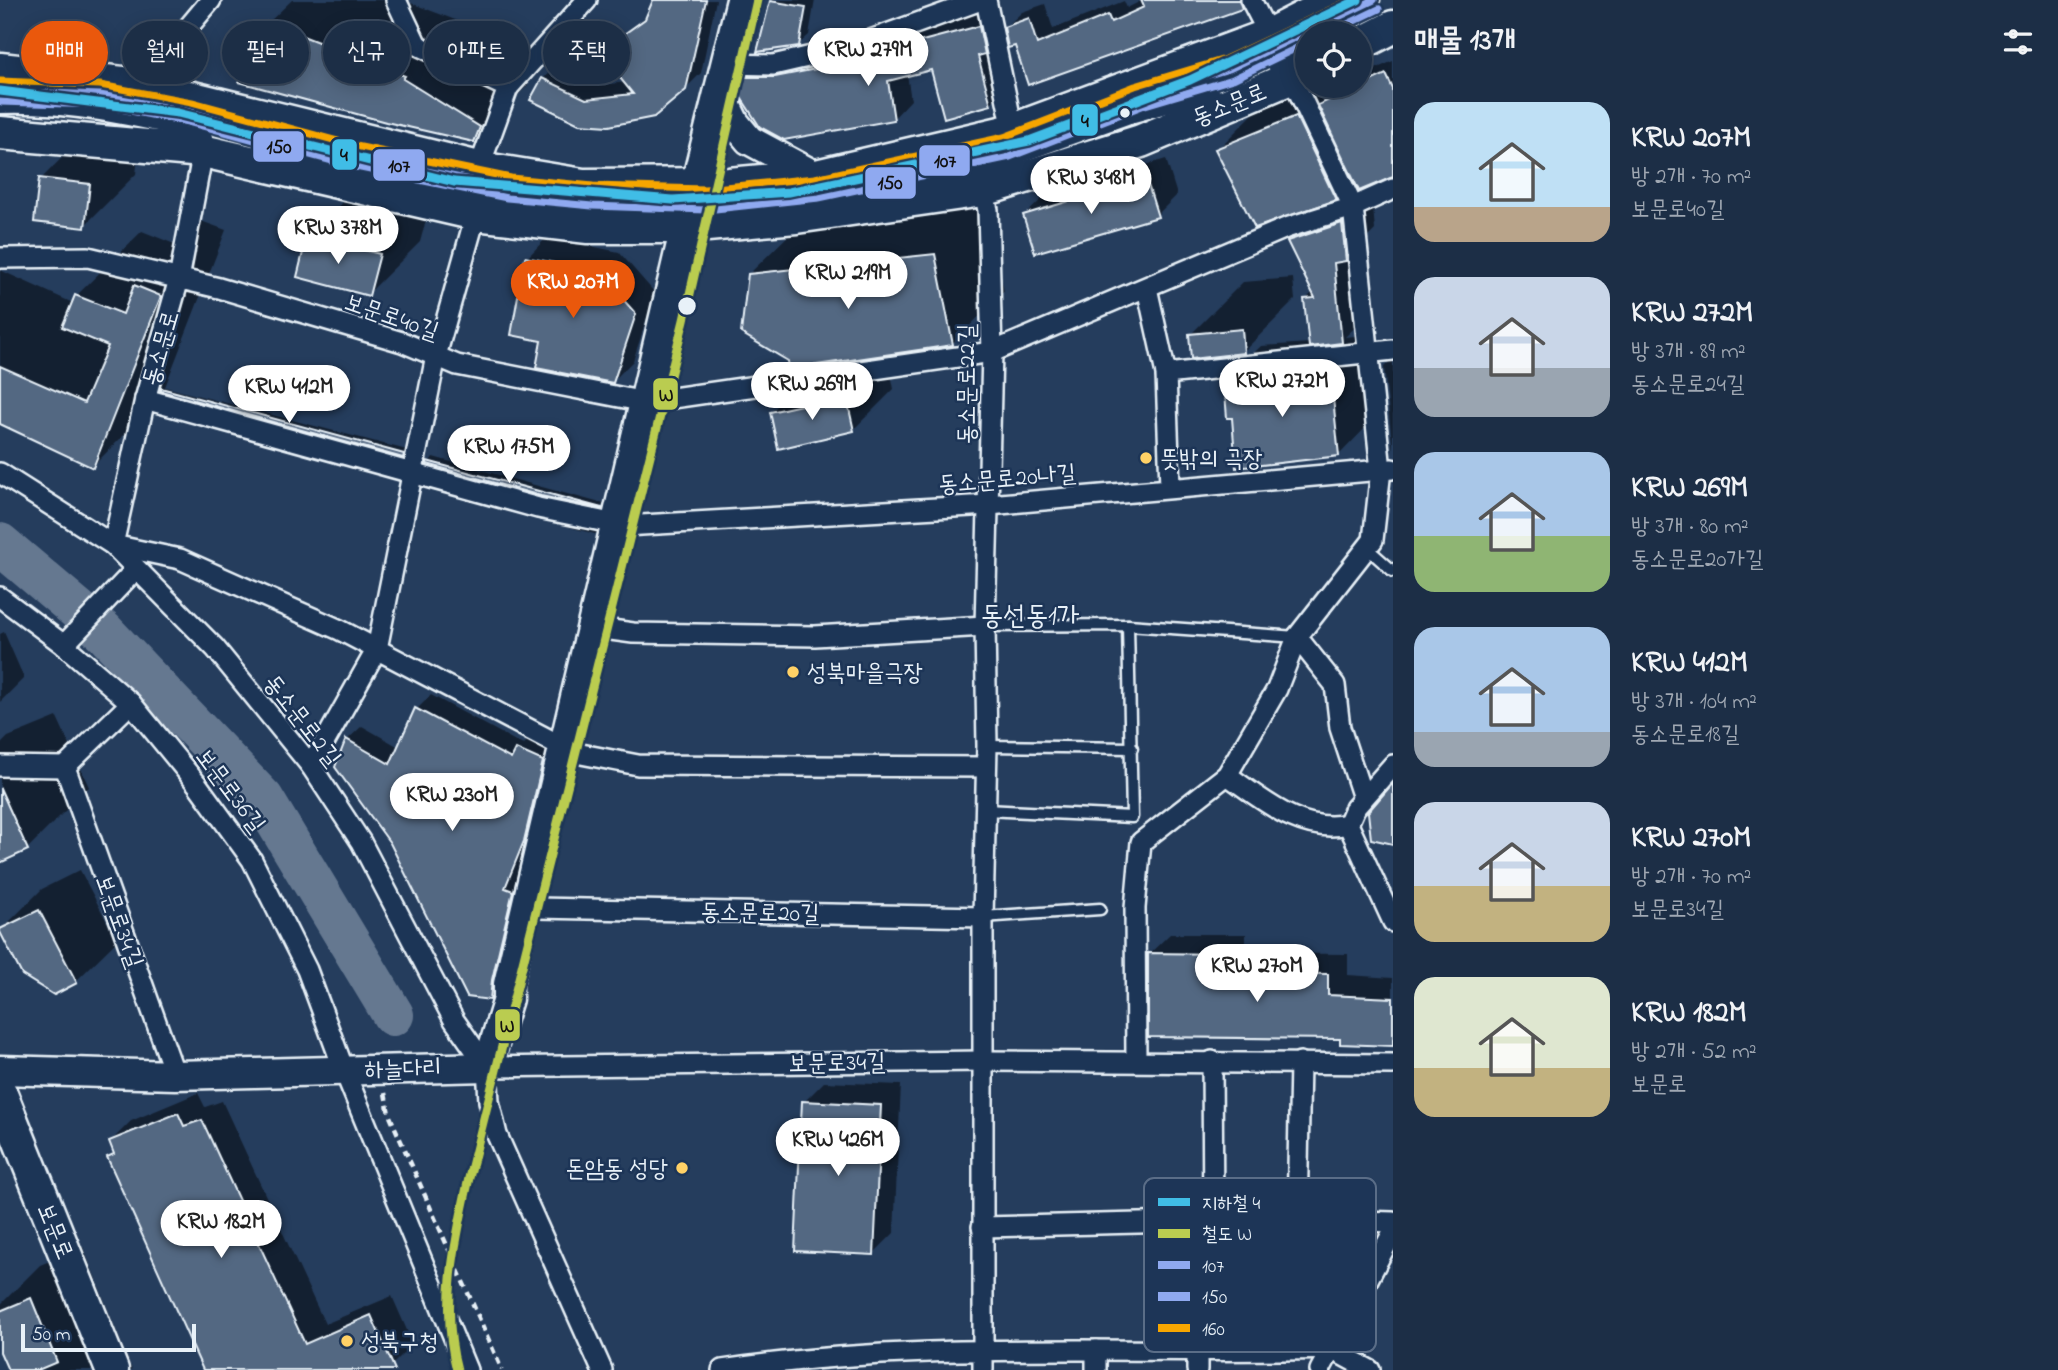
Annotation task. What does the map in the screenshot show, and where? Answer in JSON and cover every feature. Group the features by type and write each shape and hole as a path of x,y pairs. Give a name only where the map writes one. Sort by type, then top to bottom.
{"main road":[{"name":"동소문로","path":"0,133 203,151 476,214 588,227 690,207 1013,130 1269,35 1337,0"},
{"path":"1372,38 1393,27"},
{"name":"동소문로","path":"0,69 140,85 479,168 690,207 796,217 983,190 1141,141 1295,70"},
{"name":"보문로","path":"0,1092 112,1370"}],"street":[{"path":"140,85 211,0"},
{"path":"396,0 417,45 508,88"},
{"path":"479,168 508,88 587,0"},
{"path":"509,999 508,984 604,629 628,479 690,207 741,0"},
{"path":"722,77 851,47 983,0 1013,130"},
{"path":"1251,0 1269,35"},
{"path":"722,77 735,123 749,140 816,176"},
{"path":"1136,1061 1135,908 1141,842 1227,775 1278,689 1297,637 1315,609 1373,540 1387,470 1369,353 1353,207 1313,98"},
{"name":"동소문로","path":"113,545 145,399 179,279 203,151"},
{"name":"보문로40길","path":"0,258 88,257 179,279 402,342 457,365 645,402 992,352 1286,228 1353,207 1393,189"},
{"name":"동소문로22길","path":"983,190 988,210 992,352 985,626 987,746 982,917 985,1061 983,1370"},
{"path":"311,766 377,649 436,356 476,214"},
{"path":"1147,288 1166,373 1170,487"},
{"path":"1166,373 1393,350"},
{"name":"동소문로20나길","path":"145,399 538,508 620,525 989,505 1387,470"},
{"name":"동소문로2길","path":"0,473 113,545 215,648 311,766 361,842 454,1020 475,1066"},
{"path":"602,1370 497,1135 489,1101 475,1066 517,988 537,908 620,525"},
{"path":"113,545 180,559 377,649 570,750 638,765 986,767"},
{"path":"64,645 135,570"},
{"name":"보문로36길","path":"0,597 64,645 131,703 197,784 252,860 307,970 344,1070 467,1370"},
{"path":"604,629 633,633 815,636 985,626"},
{"path":"1297,637 1335,685 1340,729 1363,798"},
{"path":"0,766 65,767 131,703"},
{"path":"1227,775 1283,815 1331,828 1348,824 1363,798 1393,765"},
{"name":"보문로34길","path":"65,767 175,1075"},
{"path":"1348,824 1393,922"},
{"name":"동소문로20길","path":"537,908 982,917"},
{"name":"보문로34길","path":"475,1066 985,1061 1393,1064"},
{"path":"1212,1061 1213,1178"},
{"path":"1298,1178 1300,1062"},
{"name":"하늘다리","path":"344,1070 385,1078 475,1066"},
{"path":"0,1070 175,1075 344,1070"},
{"path":"982,1227 1144,1222"},
{"path":"1376,1264 1393,1232"},
{"path":"722,1370 763,1364 984,1349 1144,1350"},
{"path":"1096,1350 1096,1370"},
{"path":"1197,1352 1197,1370"},
{"path":"1320,1370 1329,1352"},
{"path":"1337,1352 1370,1370"}],"lane":[{"path":"0,91 100,95 177,110 354,156 509,188 690,207 705,200 817,188 1007,147 1139,96 1229,69 1374,0"},
{"path":"1371,21 1393,10"},
{"path":"0,108 27,107 140,122 508,201 690,207 815,202 988,169 1127,119 1295,69"},
{"path":"1367,548 1393,571"},
{"path":"985,626 1128,625 1297,637"},
{"path":"986,810 1132,817 1128,625"},
{"path":"987,746 1132,748"},
{"path":"982,917 1100,909"}],"path":[{"path":"385,1078 389,1114 502,1370"}],"building":[{"path":"653,0 706,0 686,90 654,117 609,126 579,124 530,100 542,78 543,84 555,84 586,99 633,94 625,84 630,84 630,30 645,19"},
{"path":"1141,0 1239,0 1242,9 1028,85 1015,46 1008,48 1004,27 1029,18 1037,44 1108,15 1111,22 1144,7"},
{"path":"770,1 806,7 799,46 757,52"},
{"path":"979,26 985,54 978,56 991,105 944,118 931,70 888,81 894,120 784,140 760,127 740,96 743,77 775,77 893,54 892,49"},
{"path":"309,38 323,44 323,84 410,83 480,127 474,142 386,122 246,84 309,84"},
{"path":"1386,74 1393,89 1393,177 1359,191 1318,105 1333,98 1372,98 1372,80"},
{"path":"1296,116 1336,200 1255,228 1215,149"},
{"path":"39,178 90,184 85,228 34,222"},
{"path":"1146,178 1158,217 1035,253 1023,215"},
{"path":"1342,223 1346,261 1334,263 1342,343 1309,347 1304,299 1315,298 1287,241"},
{"path":"307,236 380,254 369,296 297,277"},
{"path":"935,254 953,345 789,369 788,361 741,333 748,274"},
{"path":"525,257 599,272 636,314 613,383 536,368 541,341 511,335"},
{"path":"134,285 161,296 93,468 0,424 0,366 84,403 108,346 62,327 75,295 123,314"},
{"path":"1242,329 1244,353 1191,359 1189,334"},
{"path":"1330,369 1339,456 1236,468 1232,418 1227,418 1224,380 1246,378 1246,381"},
{"path":"161,388 404,454 403,458 161,391"},
{"path":"846,395 854,431 778,449 770,412"},
{"path":"427,461 602,509 541,496 427,464"},
{"path":"415,708 511,759 516,749 543,761 524,841 505,888 513,891 492,980 490,1000 467,997 390,843 335,767 346,739 390,764"},
{"path":"1393,783 1393,844 1371,839 1368,812"},
{"path":"0,788 28,850 0,863"},
{"path":"39,910 77,983 54,995 22,975 0,932 0,929"},
{"path":"1148,953 1226,954 1226,973 1328,974 1328,995 1393,998 1393,1046 1340,1044 1340,1039 1148,1037"},
{"path":"802,1101 881,1105 874,1255 795,1251"},
{"path":"178,1113 184,1126 202,1120 305,1344 371,1315 395,1370 203,1370 107,1157 114,1154 109,1141"},
{"path":"31,1298 57,1362 38,1370 8,1370 0,1352 0,1311"}],"waterway":[{"path":"0,544 103,631 263,799 393,1015"}],"metro line":[{"name":"4","path":"0,91 178,113 454,182 673,200 789,192 1029,141 1190,80 1358,0"}],"rail line":[{"name":"W","path":"457,1370 450,1322 451,1274 469,1178 684,320 757,0"}],"transit line":[{"name":"160","path":"0,81 100,85 192,102 356,146 511,178 593,186 705,189 815,178 1004,137 1135,86 1225,59 1350,0"},
{"name":"107","path":"0,91 100,95 190,112 354,156 509,188 592,196 705,200 817,188 1007,147 1139,96 1229,69 1374,0"},
{"name":"150","path":"1354,21 1379,9"},
{"name":"150","path":"0,102 99,105 188,122 351,166 507,198 592,206 706,210 819,198 1010,157 1142,106 1233,79 1295,49"}],"place":[{"name":"뜻밖의 극장","path":"1146,458"},
{"name":"성북마을극장","path":"793,672"},
{"name":"돈암동 성당","path":"682,1168"},
{"name":"성북구청","path":"347,1341"}],"district":[{"name":"동선동1가","path":"1030,614"}]}
